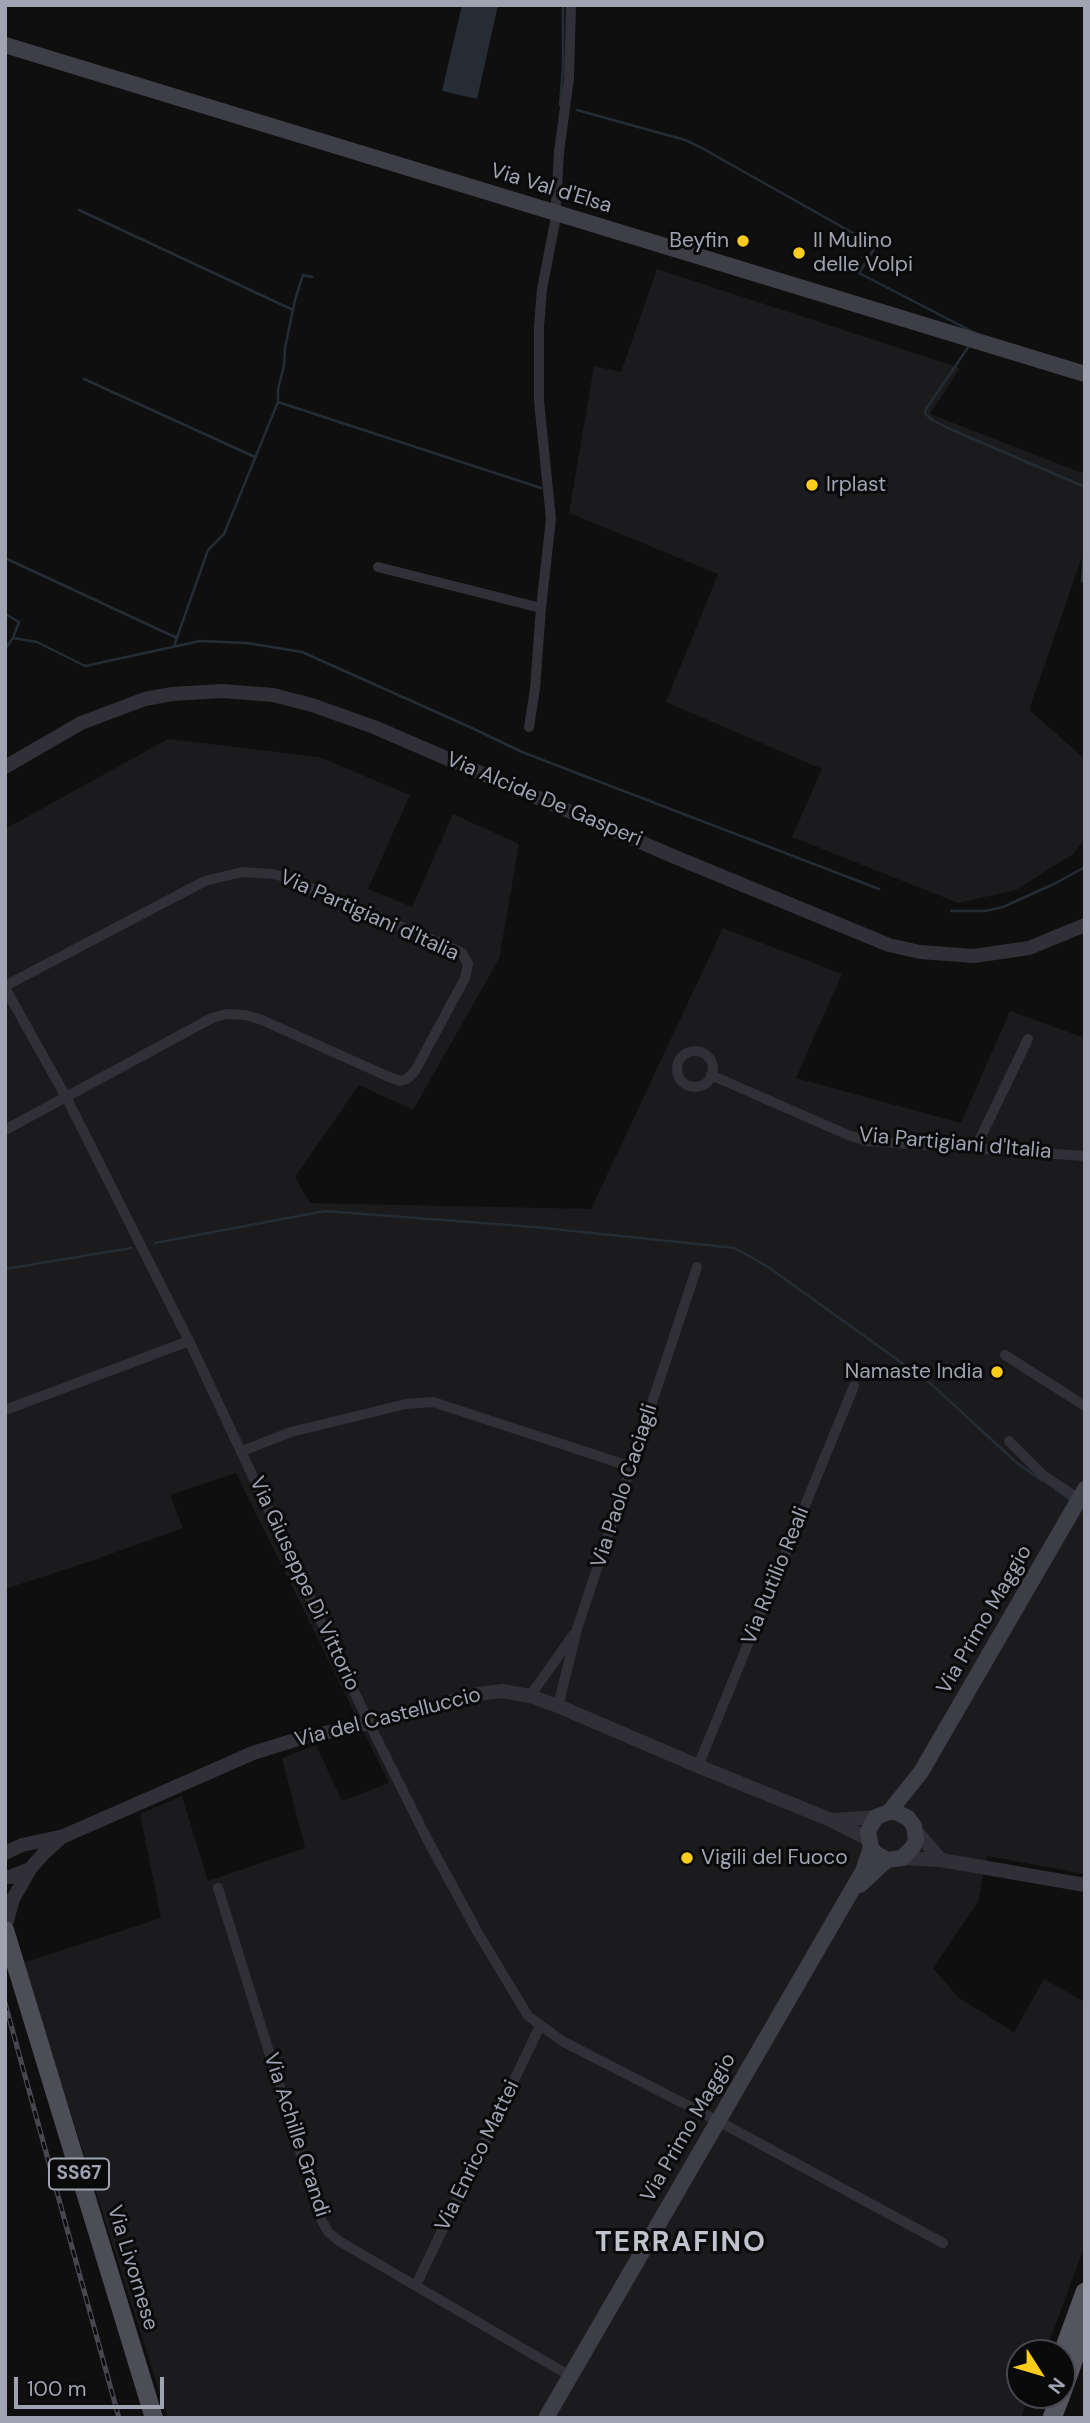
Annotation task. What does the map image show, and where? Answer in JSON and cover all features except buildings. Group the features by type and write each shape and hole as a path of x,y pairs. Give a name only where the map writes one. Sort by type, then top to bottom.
{"highway":[{"path":"1068,2339 1085,2292"},
{"path":"1076,2353 1085,2328"}],"main road":[{"name":"Via Val d'Elsa","path":"5,45 1085,374"},
{"name":"Via Primo Maggio","path":"546,2418 863,1871 869,1844 868,1831 921,1772 1082,1494"},
{"name":"Via Primo Maggio","path":"848,1896 894,1859 914,1847 912,1824 921,1772"},
{"path":"882,1815 896,1812 912,1824"},
{"path":"869,1844 875,1853 894,1859"},
{"name":"Via Livornese","path":"5,1929 154,2418"}],"street":[{"path":"529,727 551,519 539,401 539,327 542,289 555,213 559,152 569,78 571,5"},
{"path":"379,567 541,608"},
{"name":"Via Alcide De Gasperi","path":"5,767 81,723 145,699 172,694 222,691 273,695 312,705 374,727 675,857 889,945 933,954 974,957 1029,948 1085,925"},
{"name":"Via Partigiani d'Italia","path":"5,987 205,881 242,873 272,874 302,884 454,949 466,958 468,964 465,978 415,1071 407,1080 394,1079 262,1020 245,1014 226,1014 212,1018 66,1097"},
{"name":"Via Giuseppe Di Vittorio","path":"5,987 66,1097 189,1341 369,1723 427,1839 522,2008 540,2026 562,2041 718,2121 943,2243"},
{"path":"975,1149 1028,1039"},
{"name":"Via Partigiani d'Italia","path":"711,1075 858,1138 1085,1156"},
{"path":"5,1130 66,1097"},
{"name":"Via Paolo Caciagli","path":"558,1706 578,1629 697,1268"},
{"path":"5,1410 189,1341"},
{"path":"1005,1355 1085,1406"},
{"name":"Via Rutilio Reali","path":"698,1766 854,1386"},
{"path":"242,1451 291,1432 406,1404 433,1402 632,1467"},
{"path":"1009,1441 1044,1476 1082,1494"},
{"path":"530,1696 578,1629"},
{"name":"Via del Castelluccio","path":"5,1853 22,1845 64,1836 253,1753 298,1739 493,1692 530,1696 558,1706 831,1820 869,1844"},
{"path":"831,1820 882,1815"},
{"path":"912,1824 941,1860"},
{"name":"Via del Castelluccio","path":"5,1929 13,1899 30,1869 64,1836"},
{"name":"Via del Castelluccio","path":"5,1841 22,1845"},
{"path":"894,1859 941,1860 1085,1885"},
{"name":"Via del Castelluccio","path":"5,1877 30,1869"},
{"name":"Via Achille Grandi","path":"218,1888 324,2225 339,2241 570,2375"},
{"name":"Via Enrico Mattei","path":"416,2285 540,2026"}],"shaded area":[{"path":"462,5 498,5 477,99 442,91"},
{"path":"657,269 960,368 930,414 1085,474 1085,548 1029,710 1085,759 1085,839 1073,854 1016,890 958,903 792,837 822,769 666,702 718,574 569,513 594,366 621,372"},
{"path":"168,739 319,757 410,795 368,889 412,907 453,814 519,844 499,959 413,1110 359,1085 295,1177 310,1203 591,1209 723,928 842,974 796,1078 961,1123 1010,1011 1085,1038 1085,1874 987,1856 978,1902 933,1968 959,1998 1014,2032 1044,1979 1085,2002 1085,2245 1050,2339 1006,2339 1006,2409 1024,2409 1021,2418 168,2418 23,1963 161,1918 140,1814 182,1796 208,1881 305,1848 282,1758 316,1745 342,1801 389,1783 236,1473 170,1495 183,1528 5,1589 5,829"}],"waterway":[{"path":"560,105 563,5"},
{"path":"577,110 685,140 700,147 876,246 859,273 975,333"},
{"path":"79,210 291,309"},
{"path":"174,646 208,550 224,534 278,402 278,389 295,300 303,275 312,277"},
{"path":"969,346 925,413 932,420 950,429 1085,487"},
{"path":"84,379 255,457"},
{"path":"278,402 541,488"},
{"path":"1085,540 1082,581 1085,582"},
{"path":"5,558 177,638"},
{"path":"5,614 19,622 5,649"},
{"path":"13,638 37,642 85,666 200,641 247,643 302,652 522,752 879,889"},
{"path":"951,911 985,911 1003,907 1085,867"},
{"path":"155,1243 325,1211 535,1227 735,1248 768,1267 930,1383 1017,1463 1041,1480"},
{"path":"5,1269 131,1248"},
{"path":"1056,1490 1069,1499"}],"railway":[{"path":"5,2003 119,2418"}],"place":[{"name":"Beyfin","path":"743,241"},
{"name":"Il Mulino delle Volpi","path":"799,253"},
{"name":"Irplast","path":"812,485"},
{"name":"Namaste India","path":"997,1372"},
{"name":"Vigili del Fuoco","path":"687,1858"}],"district":[{"name":"TERRAFINO","path":"681,2244"}]}
